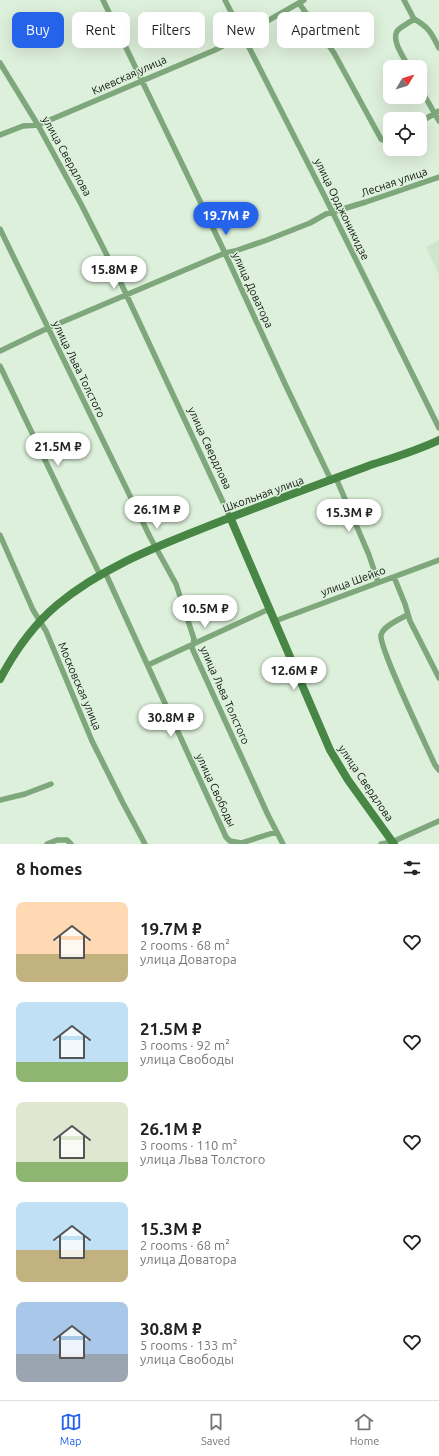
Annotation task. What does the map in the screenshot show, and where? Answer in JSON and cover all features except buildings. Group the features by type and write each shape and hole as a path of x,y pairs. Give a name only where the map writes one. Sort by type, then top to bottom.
{"street":[{"name":"улица Доватора","path":"103,0 225,253 289,393 334,479 369,555 378,582"},
{"name":"улица Орджоникидзе","path":"225,0 231,12"},
{"path":"404,0 414,19 427,27 439,48"},
{"name":"Киевская улица","path":"269,20 301,1"},
{"path":"301,1 334,53 381,139 383,140"},
{"path":"405,60 396,42 395,35 398,30 414,19"},
{"name":"Киевская улица","path":"0,135 23,126 38,125 219,48"},
{"name":"улица Орджоникидзе","path":"250,48 439,428"},
{"name":"улица Свердлова","path":"0,63 38,125 81,204 126,295 230,517 330,750 348,780 393,843"},
{"path":"427,98 437,113 439,121"},
{"path":"427,118 437,113"},
{"name":"Лесная улица","path":"0,351 48,328 225,253 267,240 310,223 326,214 439,177"},
{"name":"улица Льва Толстого","path":"0,229 156,547 176,584 194,639 192,648 276,832 283,844"},
{"name":"улица Свободы","path":"0,366 148,665 226,837 230,841 241,843 276,832"},
{"name":"Школьная улица","path":"0,679 21,644 40,622 82,586 102,574 156,547 230,517 439,440"},
{"name":"Московская улица","path":"0,535 32,610 46,631 92,740 145,844"},
{"name":"улица Шейко","path":"275,621 439,560"},
{"path":"394,577 405,604 407,615 439,678"},
{"path":"148,665 269,609"},
{"path":"407,615 383,630 381,635 382,642 406,701 436,768 439,770"},
{"path":"0,800 25,794 51,784"},
{"path":"381,844 393,843 439,821"},
{"path":"47,844 57,840 67,840 71,844"}],"shaded area":[{"path":"439,240 439,275 426,247"}]}
